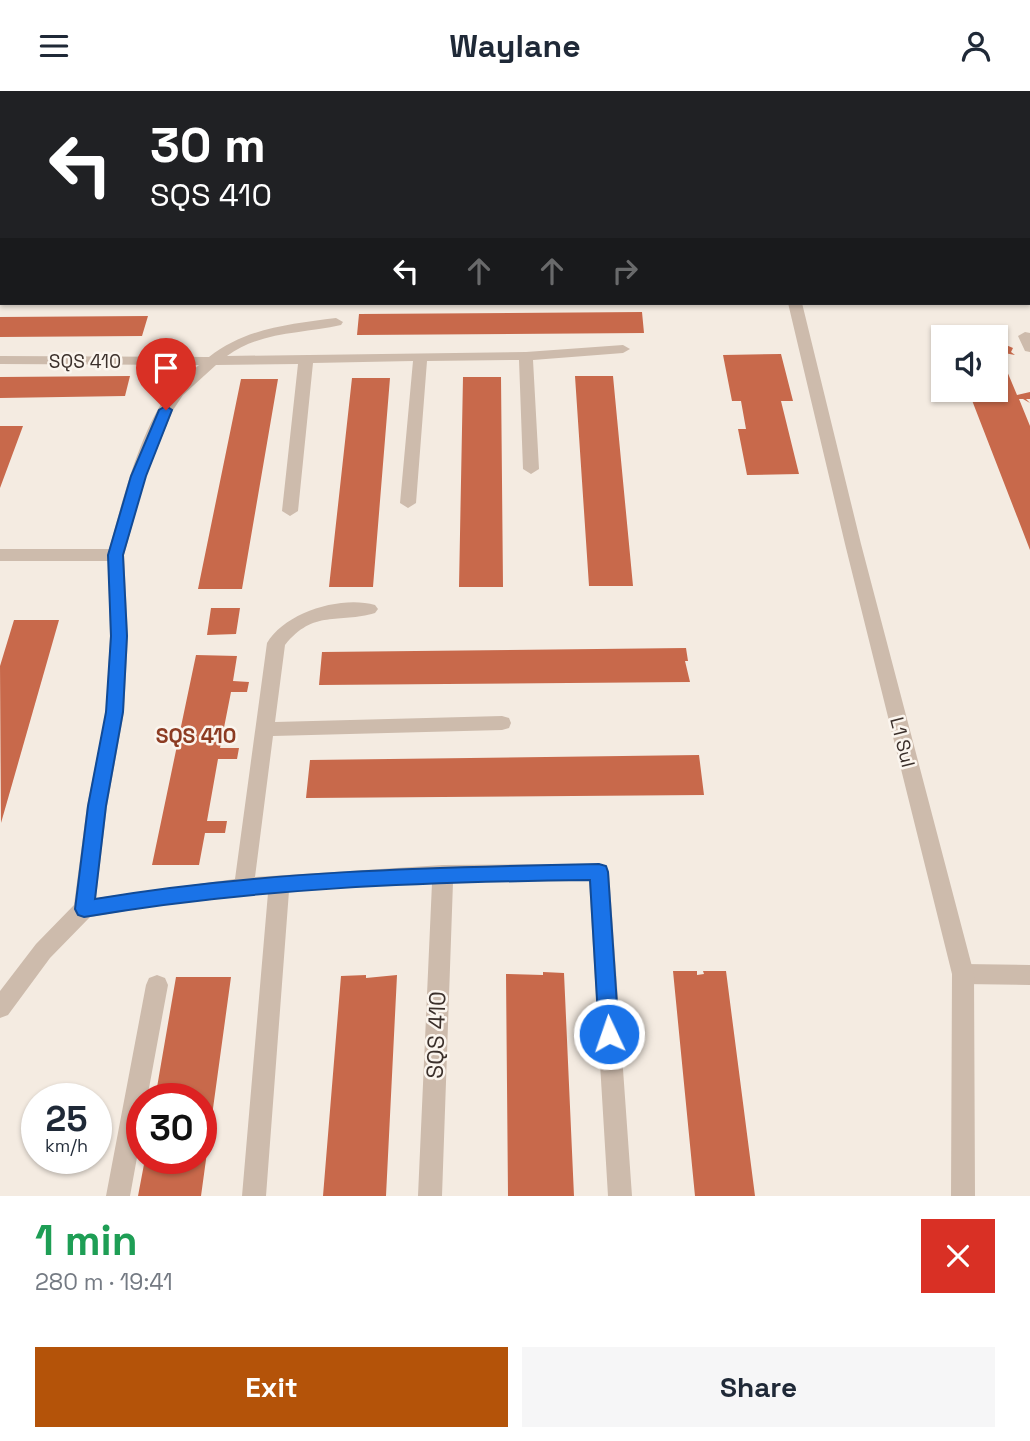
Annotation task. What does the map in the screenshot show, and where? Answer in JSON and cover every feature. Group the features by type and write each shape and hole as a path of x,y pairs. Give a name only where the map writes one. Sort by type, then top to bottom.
{"street":[{"name":"L1 Sul","path":"795,305 859,570 962,974 965,1193"},
{"path":"84,909 97,806 115,712 119,636 116,555 138,476 166,410 177,392 229,347 248,337 336,322"},
{"name":"SQS 410","path":"0,360 212,361 526,355 623,349"},
{"path":"526,355 531,469"},
{"path":"408,503 420,357"},
{"path":"290,511 306,359"},
{"path":"0,555 116,555"},
{"path":"244,887 276,643 286,628 301,618 317,613 369,609"},
{"path":"265,729 502,723"},
{"path":"0,1008 43,951 84,909 149,898 279,883 443,874 599,872 620,1196"},
{"name":"SQS 410","path":"429,1196 443,874"},
{"path":"254,1196 279,883"},
{"path":"962,974 1030,975"},
{"path":"118,1196 157,985"}],"building":[{"path":"642,312 644,333 357,335 359,314"},
{"path":"148,316 142,336 0,337 0,317"},
{"path":"1008,346 1013,348 1011,352 1015,355 1008,354"},
{"path":"781,354 793,401 781,401 799,474 747,475 738,429 746,429 741,401 732,401 723,355"},
{"path":"1008,374 1017,395 1030,392 1030,399 1026,399 1030,403 1019,399 1030,426 1030,550 973,402 1008,402"},
{"path":"130,376 125,396 0,398 0,377"},
{"path":"575,376 613,376 633,586 589,586"},
{"path":"463,377 501,377 503,587 459,587"},
{"path":"352,378 390,378 373,587 329,587"},
{"path":"241,379 278,379 242,589 198,589"},
{"path":"0,426 23,426 0,488"},
{"path":"211,608 240,608 236,634 207,635"},
{"path":"14,620 59,620 1,823 0,666"},
{"path":"686,648 688,661 685,661 690,682 319,685 322,652"},
{"path":"196,655 237,656 233,681 249,682 247,692 231,692 220,748 239,748 237,759 218,759 207,821 227,821 225,833 205,833 199,865 152,865"},
{"path":"699,755 704,795 306,798 310,760"},
{"path":"673,971 697,971 697,975 704,974 703,971 726,971 755,1196 695,1196"},
{"path":"543,972 564,973 574,1196 508,1196 506,974 543,975"},
{"path":"366,975 366,978 397,975 386,1196 323,1196 341,976"},
{"path":"176,977 231,977 216,1083 158,1083"},
{"path":"142,1174 204,1174 201,1196 138,1196"}],"district":[{"name":"SQS 410","path":"196,736"}],"route":[{"path":"166,410 138,476 116,555 119,636 115,712 97,806 84,909 149,898 279,883 443,874 599,872 609,1034"}]}
